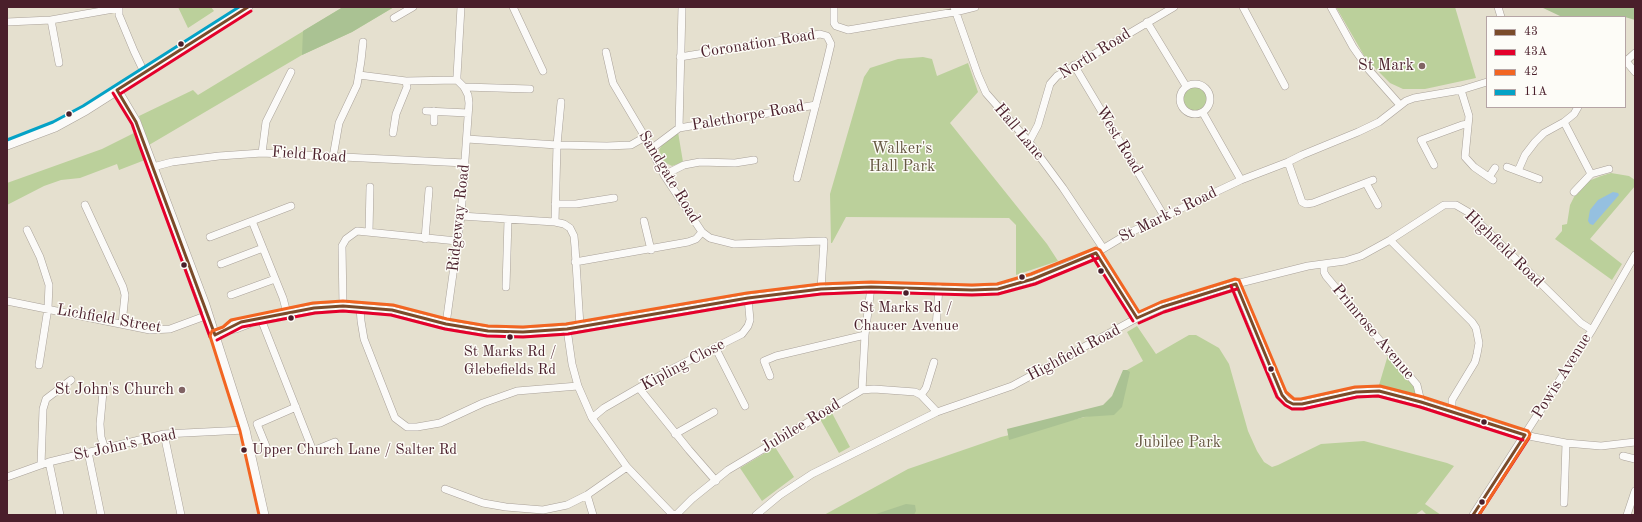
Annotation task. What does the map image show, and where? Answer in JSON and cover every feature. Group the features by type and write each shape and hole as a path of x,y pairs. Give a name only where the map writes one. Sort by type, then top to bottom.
{"main road":[{"path":"7,145 55,127 86,110 248,7"},
{"path":"117,90 136,122 215,335 245,430 264,515"}],"street":[{"path":"394,18 413,7"},
{"path":"461,7 456,67 457,80 464,87 530,89"},
{"path":"513,7 543,72"},
{"path":"651,149 679,128 682,7"},
{"path":"834,7 834,23 840,28 848,30 975,7"},
{"name":"North Road","path":"1029,142 1038,125 1050,84 1057,76 1174,7"},
{"path":"1242,7 1285,86"},
{"path":"1331,7 1353,47 1369,70 1400,105"},
{"path":"7,22 51,20 119,8 119,15 144,72"},
{"name":"Hall Lane","path":"955,10 983,88 1029,142 1063,188 1102,248"},
{"path":"51,20 59,63"},
{"path":"1147,22 1186,86"},
{"name":"Coronation Road","path":"680,57 820,34 827,36 831,44 816,105"},
{"path":"333,157 339,123 357,85 362,42"},
{"name":"Sandgate Road","path":"606,52 613,83 645,137 664,175 702,232 715,240 734,244 824,241 821,289"},
{"path":"1635,53 1626,60 1635,72"},
{"name":"West Road","path":"1074,65 1164,216"},
{"path":"262,153 266,122 291,72"},
{"path":"359,75 406,81 457,80"},
{"path":"393,133 396,114 407,87 406,81"},
{"name":"St Mark's Road","path":"215,335 225,331 233,325 314,308 343,306 392,310 446,324 497,331 524,332 566,329 748,298 821,289 871,287 998,289 1033,279 1096,253 1102,248 1164,216 1241,180 1358,132 1378,122 1400,105 1414,98 1461,90 1486,82"},
{"path":"1198,84 1204,86 1208,91 1211,96 1210,103 1208,108 1203,113 1196,115 1188,113 1182,108 1179,100 1181,92 1186,86 1198,84"},
{"name":"Ridgeway Road","path":"446,324 460,216 467,139 468,95 464,87"},
{"path":"1461,90 1469,116 1465,158 1468,162 1491,179 1495,168"},
{"path":"555,222 557,145 561,102"},
{"path":"797,178 816,105"},
{"name":"Palethorpe Road","path":"679,128 816,105"},
{"path":"1518,171 1525,155 1535,142 1544,133 1564,122 1574,114 1577,108"},
{"path":"426,111 468,112"},
{"path":"434,111 434,122"},
{"path":"1203,113 1241,180"},
{"path":"1564,122 1591,174"},
{"path":"1434,165 1421,140 1468,124"},
{"path":"467,139 557,145 631,145 645,137"},
{"name":"Field Road","path":"153,167 172,162 218,156 262,153 364,159 414,160 465,164"},
{"path":"664,175 684,165 700,162 734,163 754,160"},
{"path":"1288,162 1302,202 1306,204 1313,203 1373,180"},
{"path":"1507,167 1539,179"},
{"path":"1574,192 1591,174 1609,170"},
{"path":"1366,183 1378,205"},
{"path":"369,232 370,187"},
{"path":"425,239 429,190"},
{"path":"555,204 576,204 614,198"},
{"path":"85,205 123,287 124,295 122,324"},
{"name":"Highfield Road","path":"756,515 780,495 812,474 936,412 1012,386 1137,318 1162,307 1236,284 1308,266 1345,261 1361,256 1390,240 1444,205 1456,205 1468,212 1581,323 1592,330"},
{"path":"210,237 291,206"},
{"path":"460,216 555,222 564,224 570,228 574,236 580,326"},
{"path":"506,287 508,220"},
{"path":"252,221 287,313"},
{"path":"644,221 651,250"},
{"path":"27,230 40,257 50,285 39,365"},
{"path":"343,306 342,246 346,239 357,231 457,241"},
{"path":"575,262 651,250 688,242 696,239 702,232"},
{"path":"1390,240 1472,322 1476,328 1479,343 1475,362 1452,400 1452,412"},
{"path":"220,264 263,248"},
{"path":"1096,253 1137,318"},
{"name":"Powis Avenue","path":"1473,515 1592,330 1635,255"},
{"name":"Primrose Avenue","path":"1324,264 1324,272 1326,276 1417,385 1421,402"},
{"path":"231,295 275,279"},
{"path":"1236,284 1282,395 1287,401 1293,404 1302,404 1366,391 1378,391 1421,402 1525,435 1566,443 1601,446 1635,442"},
{"path":"862,390 865,335 871,287"},
{"path":"936,327 939,288"},
{"name":"Kipling Close","path":"592,418 604,408 639,388 742,334 746,330 750,320 748,298"},
{"name":"Lichfield Street","path":"7,301 48,308 84,317 150,330 170,329 208,315"},
{"path":"360,307 364,339 388,402 395,418 407,427 440,423 483,403 517,391 578,386"},
{"path":"260,319 313,450 335,442"},
{"path":"566,329 572,364 578,386 592,418 627,467 674,515"},
{"path":"770,376 764,362 786,354 865,335"},
{"path":"715,347 745,406"},
{"path":"934,362 926,388 921,395 936,412"},
{"path":"41,465 43,409 46,399 71,380"},
{"path":"639,388 716,481"},
{"name":"Jubilee Road","path":"674,515 728,470 862,390 874,389 915,392 921,395"},
{"path":"90,391 103,392 100,424 101,437 105,448"},
{"path":"266,446 257,424 296,407"},
{"path":"676,434 714,412"},
{"name":"St John's Road","path":"7,477 49,462 164,434 245,430"},
{"path":"164,434 181,515"},
{"path":"1564,503 1566,443"},
{"path":"88,452 101,515"},
{"path":"1623,456 1635,459"},
{"path":"49,462 60,515"},
{"path":"445,489 483,503 506,507 543,510 567,505 587,496 627,467"},
{"path":"1627,515 1635,491"},
{"path":"587,496 593,515"}],"green space":[{"path":"178,7 211,7 214,11 188,28"},
{"path":"343,7 394,7 352,32 302,55 149,145 139,116 193,90 198,95"},
{"path":"343,7 394,7 352,32 302,55 303,31"},
{"path":"1336,7 1455,7 1476,78 1425,89 1403,89 1390,83 1366,59"},
{"path":"1541,7 1635,7 1635,20 1626,16 1560,16"},
{"name":"Walker's Hall Park","path":"923,57 932,59 937,76 968,63 978,92 950,123 1047,244 1058,261 1016,275 1016,225 1009,218 846,217 831,243 830,194 864,77 870,68 898,59"},
{"path":"1195,87 1203,91 1207,99 1203,107 1195,111 1187,107 1183,99 1187,91"},
{"path":"678,132 683,162 672,166 664,162 659,150 663,143"},
{"path":"134,133 145,160 119,170 117,164 80,178 61,180 44,186 7,205 7,183 102,149"},
{"path":"1611,173 1629,176 1635,180 1635,186 1590,239 1622,264 1612,280 1555,239 1562,231 1562,225 1567,224 1570,205 1575,195 1586,182"},
{"name":"Jubilee Park","path":"1137,326 1156,354 1189,335 1196,335 1219,348 1229,364 1248,431 1264,462 1272,467 1321,444 1364,441 1454,466 1425,504 1441,515 1427,515 1422,510 1415,515 824,515 908,469 1001,437 1114,410 1127,370 1143,361 1127,332"},
{"path":"1388,355 1414,387 1417,397 1379,385"},
{"path":"1123,370 1130,372 1122,407 1114,415 1084,417 1009,440 1007,429 1103,405 1112,396"},
{"path":"832,413 850,447 839,453 820,419"},
{"path":"775,447 794,477 762,501 740,468"},
{"path":"906,504 915,505 916,511 914,515 873,515"}],"water":[{"path":"1613,192 1618,193 1619,195 1593,225 1590,224 1588,221 1590,210 1598,200"}],"transit line":[{"name":"11A","path":"7,140 53,122 83,106 239,7"},
{"name":"43","path":"117,90 248,7"},
{"name":"43A","path":"120,94 251,11"},
{"name":"43","path":"117,90 136,122 215,335"},
{"name":"43A","path":"113,93 132,124 210,337"},
{"name":"42","path":"259,515 240,431 210,336 212,331 223,327 231,320 313,303 343,301 393,305 447,319 488,326 523,327 566,324 747,293 820,284 871,282 972,285 997,284 1031,274 1096,248 1100,250 1139,312 1161,302 1235,279 1239,280 1286,392 1294,399 1301,399 1355,387 1380,386 1423,397 1528,431 1530,434 1529,437 1479,515"},
{"name":"43","path":"1096,253 1137,318"},
{"name":"43","path":"215,335 241,322 314,308 343,306 392,310 446,324 488,331 523,332 567,329 748,298 821,289 871,287 972,290 998,289 1033,279 1096,253"},
{"name":"43A","path":"1092,256 1133,321"},
{"name":"43A","path":"217,340 242,327 315,313 343,311 391,315 445,329 487,336 523,337 568,334 749,303 821,294 871,292 972,295 998,294 1035,284 1098,258"},
{"name":"43","path":"1236,284 1282,395 1287,401 1293,404 1302,404 1356,392 1379,391 1421,402 1525,435"},
{"name":"43","path":"1137,318 1162,307 1236,284"},
{"name":"43A","path":"1231,286 1277,397 1285,405 1292,409 1303,409 1357,397 1378,396 1420,407 1523,440"},
{"name":"43A","path":"1139,323 1164,312 1237,289"},
{"name":"43","path":"1473,515 1525,435"},
{"name":"43A","path":"1479,515 1529,438"}],"place":[{"name":"St Mark","path":"1422,66"},
{"name":"St Marks Rd / Chaucer Avenue","path":"906,293"},
{"name":"St Marks Rd / Glebefields Rd","path":"510,337"},
{"name":"St John's Church","path":"182,390"},
{"name":"Upper Church Lane / Salter Rd","path":"244,450"}]}
